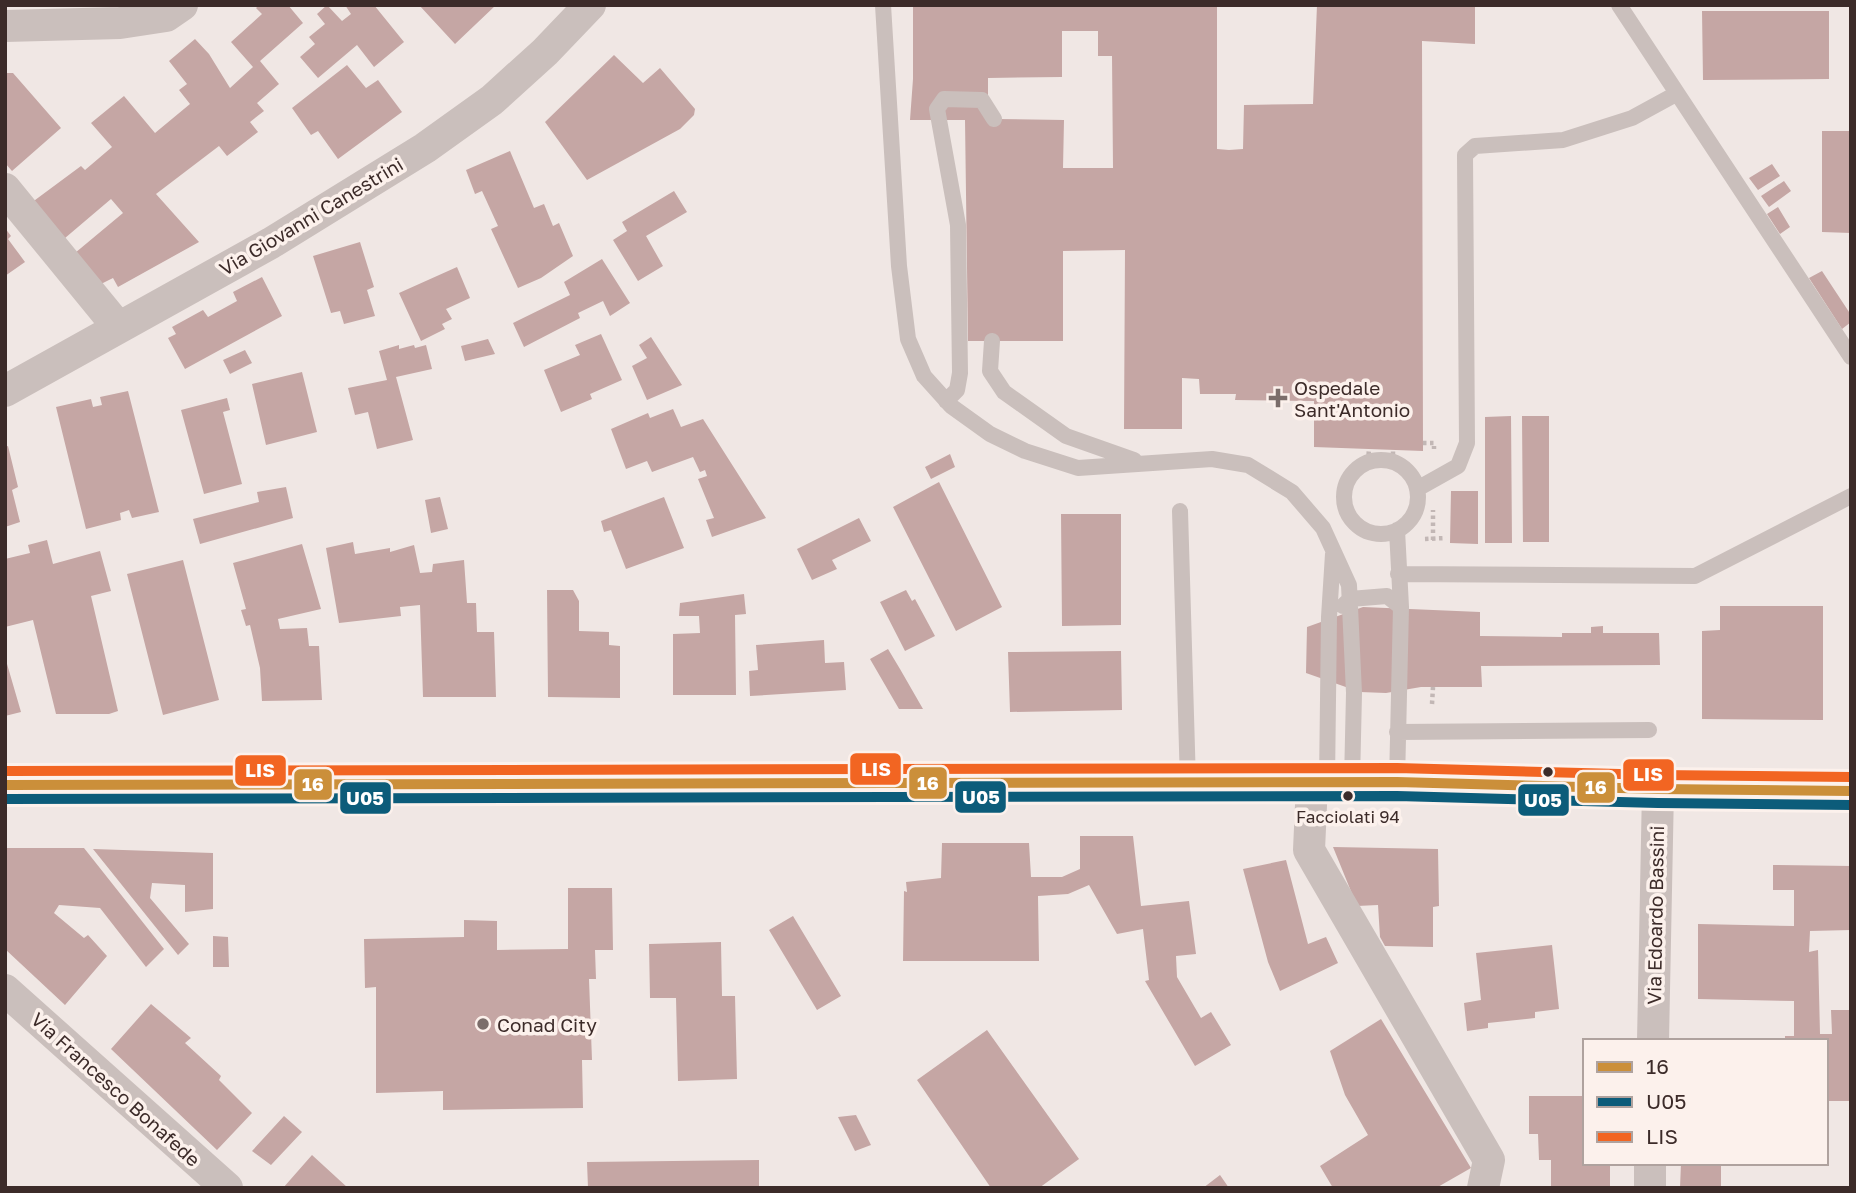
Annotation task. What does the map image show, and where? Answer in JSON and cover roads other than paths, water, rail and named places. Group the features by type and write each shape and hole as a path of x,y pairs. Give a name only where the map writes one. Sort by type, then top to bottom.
{"main road":[{"path":"5,785 1397,782 1851,791"}],"street":[{"path":"5,26 120,23 166,16 182,5"},
{"name":"Via Giovanni Canestrini","path":"5,391 271,243 425,148 492,100 545,52 590,5"},
{"path":"5,189 118,327"},
{"path":"1330,782 1309,850 1489,1160 1483,1188"},
{"name":"Via Edoardo Bassini","path":"1653,1039 1658,789"},
{"name":"Via Francesco Bonafede","path":"5,990 228,1188"},
{"path":"1650,1165 1650,1188"}],"lane":[{"path":"883,5 898,253 908,339 924,376 946,401 990,434 1026,451 1065,464 1078,468 1212,459 1248,465 1292,492 1324,528 1349,585 1354,693 1330,782"},
{"path":"1619,5 1851,358"},
{"path":"1417,489 1458,466 1467,443 1465,155 1475,146 1563,141 1632,118 1676,94"},
{"path":"946,401 957,390 960,373 958,225 937,110 944,99 982,100 994,120"},
{"path":"992,341 990,371 1004,392 1066,436 1143,463"},
{"path":"1368,455 1381,460 1393,456 1413,478 1417,489 1414,513 1407,523 1397,530 1375,534 1363,530 1348,514 1344,502 1349,478 1368,455"},
{"path":"1398,574 1695,576 1851,496"},
{"path":"1180,511 1188,783"},
{"path":"1324,528 1348,514"},
{"path":"1397,530 1401,607 1397,782"},
{"path":"1330,782 1329,617 1333,552"},
{"path":"1329,617 1350,599 1387,596 1401,607"},
{"path":"1398,732 1649,730"}],"place":[{"name":"Ospedale Sant'Antonio","path":"1278,398"},
{"name":"Facciolati 94","path":"1348,796"},
{"name":"Conad City","path":"483,1024"}]}
